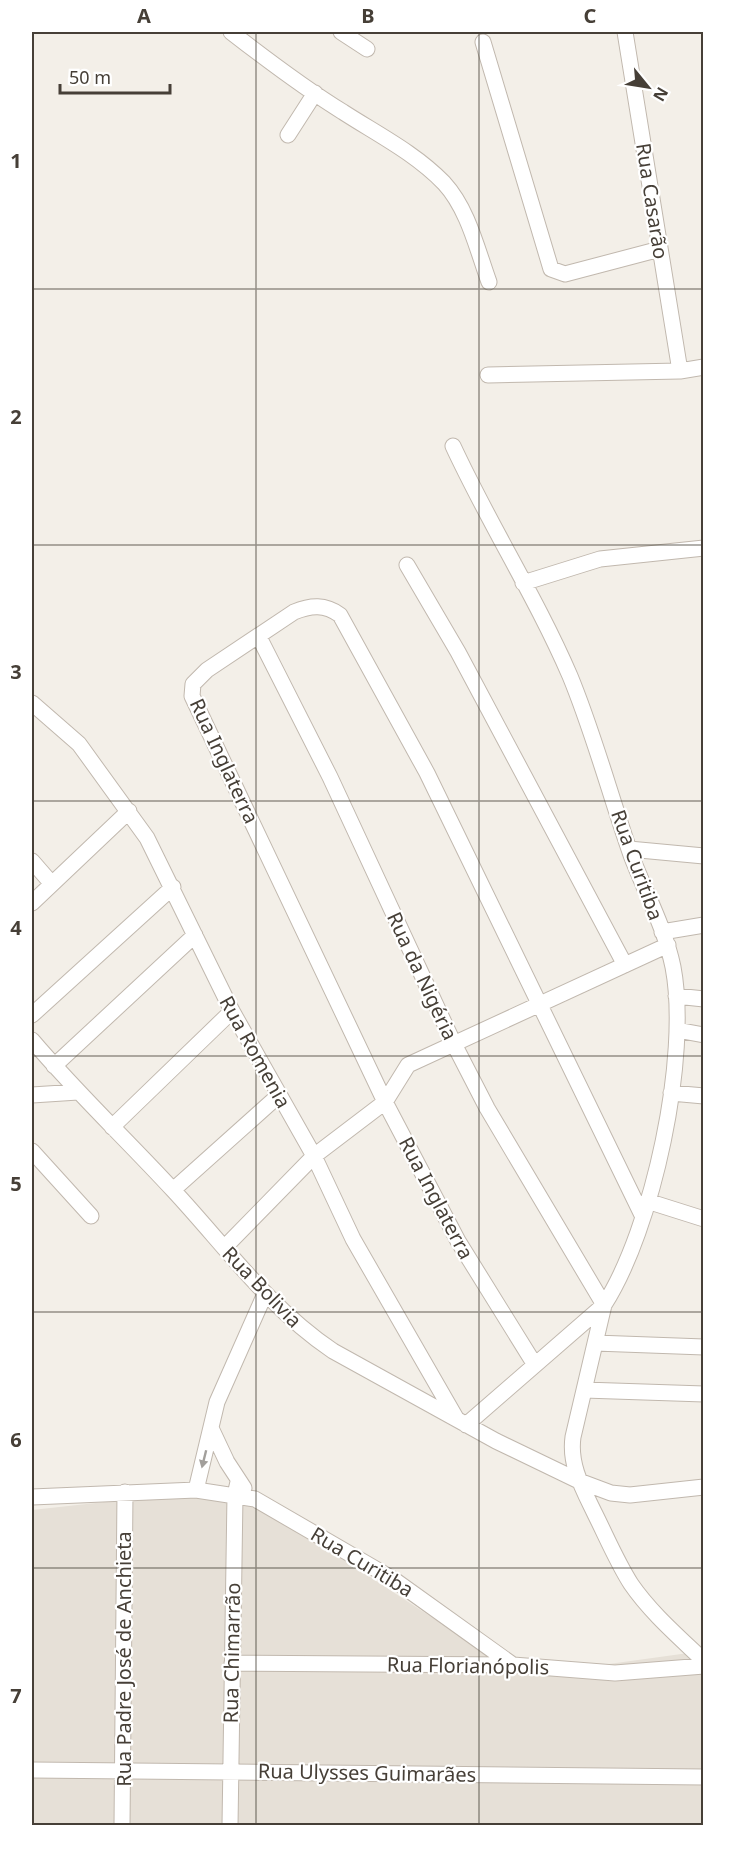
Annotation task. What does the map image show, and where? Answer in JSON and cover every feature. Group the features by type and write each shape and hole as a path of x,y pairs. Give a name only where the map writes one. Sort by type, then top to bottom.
{"street":[{"path":"231,32 315,93 406,150 444,184 465,215 489,282"},
{"path":"341,32 367,49"},
{"name":"Rua Casarão","path":"625,32 680,371"},
{"path":"483,42 551,269 565,274 660,249"},
{"path":"288,135 315,93"},
{"path":"488,375 680,371 704,367"},
{"name":"Rua Curitiba","path":"453,446 557,649 585,713 629,849 665,939 676,996 677,1030 671,1093 647,1201 628,1264 604,1305"},
{"path":"523,583 600,559 704,548"},
{"path":"407,565 458,652 625,965"},
{"name":"Rua Inglaterra","path":"535,1365 458,1241 385,1102 192,696 193,684 207,670 294,612 305,608 325,606 340,615 405,731 643,1217"},
{"name":"Rua da Nigéria","path":"259,637 330,777 454,1044 487,1108 604,1305"},
{"name":"Rua Romenia","path":"32,703 79,744 129,811 156,853 232,1011 278,1096 315,1156 353,1239 461,1422"},
{"path":"32,903 129,811"},
{"path":"629,849 704,855"},
{"path":"32,861 52,884"},
{"path":"32,1015 173,887"},
{"path":"224,1248 315,1156 385,1102 408,1065 625,965 665,939 704,925"},
{"path":"54,1066 195,935"},
{"path":"676,996 704,999"},
{"path":"112,1127 232,1011"},
{"path":"677,1030 704,1035"},
{"name":"Rua Bolivia","path":"32,1040 78,1092 173,1190 264,1296 308,1334 333,1351 461,1422 579,1481 611,1493 630,1495 704,1487"},
{"path":"32,1095 78,1092"},
{"path":"671,1093 704,1096"},
{"path":"173,1190 278,1096"},
{"path":"32,1151 91,1216"},
{"path":"647,1201 704,1219"},
{"path":"196,1490 227,1376 264,1296"},
{"path":"604,1305 572,1446 579,1481 620,1566 633,1586 660,1619 704,1661"},
{"path":"461,1422 535,1365 604,1305"},
{"path":"595,1343 704,1347"},
{"path":"584,1390 704,1394"},
{"path":"32,1497 237,1488 211,1428"},
{"name":"Rua Curitiba","path":"237,1488 393,1579 513,1665"},
{"name":"Rua Chimarrão","path":"230,1826 237,1488"},
{"name":"Rua Padre José de Anchieta","path":"122,1826 125,1492"},
{"name":"Rua Florianópolis","path":"232,1663 513,1665 615,1672 704,1666"},
{"name":"Rua Ulysses Guimarães","path":"32,1770 704,1777"}],"shaded area":[{"path":"177,1494 258,1504 522,1676 703,1651 703,1825 32,1825 32,1510"}]}
